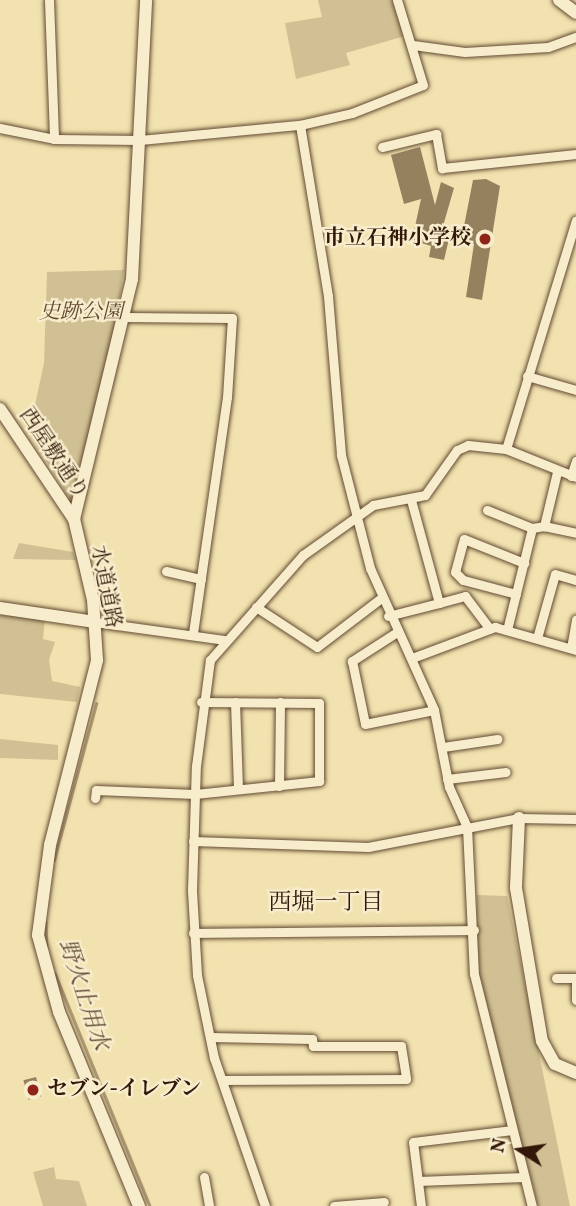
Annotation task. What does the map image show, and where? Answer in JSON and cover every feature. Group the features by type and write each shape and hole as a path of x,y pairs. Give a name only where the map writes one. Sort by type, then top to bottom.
{"street":[{"path":"50,0 54,139"},
{"name":"水道道路","path":"139,1206 59,1012 38,934 50,845 95,676 95,622 74,519 125,317 140,141 146,0"},
{"path":"0,128 54,139 140,141 300,125 419,88 423,85 397,0"},
{"path":"559,0 576,13"},
{"path":"413,46 465,52 548,47 576,37"},
{"path":"300,125 328,296 341,455 381,598 412,658 434,710 447,779 467,827 474,974 532,1206"},
{"path":"382,147 436,134 442,168 576,154"},
{"path":"506,449 527,376 571,262 576,220"},
{"path":"125,317 232,318 227,397 193,634"},
{"path":"527,376 576,390"},
{"name":"西屋敷通り","path":"0,409 74,519"},
{"path":"265,1206 210,1037 193,933 195,794 201,702 210,660 224,640 303,555 373,505 411,500 425,495 457,450 468,445 506,449 556,472 573,476 576,461"},
{"path":"544,526 556,472"},
{"path":"411,500 439,603"},
{"path":"487,510 532,528 544,526 576,533"},
{"path":"507,630 532,528"},
{"path":"516,594 463,580 455,572 464,539 524,563"},
{"path":"166,571 201,579"},
{"path":"537,638 555,574 576,580"},
{"path":"388,616 465,596 490,629"},
{"path":"256,607 317,648 381,598"},
{"path":"0,608 224,640"},
{"path":"412,658 490,629 507,630 573,649 576,619"},
{"path":"397,632 352,661 365,724 434,710"},
{"path":"95,798 96,790 195,794 318,781 319,703 201,702"},
{"path":"235,702 238,789"},
{"path":"279,786 280,702"},
{"path":"443,747 497,739"},
{"path":"447,779 506,772"},
{"path":"194,841 368,847 519,818 576,819"},
{"path":"519,818 516,888 542,1041 555,1064 576,1073"},
{"path":"193,933 474,930"},
{"path":"556,978 575,978 576,1000"},
{"path":"210,1037 312,1039 313,1046 401,1046 406,1079 222,1080"},
{"path":"421,1206 413,1142 512,1130"},
{"path":"204,1177 209,1206"},
{"path":"418,1181 524,1177"},
{"path":"334,1206 384,1202"}],"green space":[{"path":"318,0 393,0 405,36 346,53 350,65 296,79 285,23 322,17"},
{"name":"史跡公園","path":"124,270 111,350 71,501 29,433 44,363 47,272"},
{"path":"19,543 73,552 76,560 13,559"},
{"path":"0,615 45,619 43,639 55,642 49,660 52,681 80,687 77,702 0,694"},
{"path":"0,739 58,745 58,760 0,758"},
{"path":"477,895 507,896 570,1206 538,1206 477,974"},
{"path":"54,1167 56,1179 79,1181 87,1206 43,1206 33,1172"}],"building":[{"path":"420,147 435,205 441,182 454,188 443,226 449,239 444,260 429,257 431,246 412,240 421,199 404,204 391,155"},
{"path":"486,179 500,186 482,300 466,297 474,244 465,243 463,231 473,180"},
{"name":"セブン-イレブン","path":"36,1077 41,1096 29,1100 23,1080"}],"waterway":[{"name":"野火止用水","path":"54,860 96,704"},
{"name":"野火止用水","path":"46,922 47,947"},
{"name":"野火止用水","path":"55,973 150,1206"}],"place":[{"name":"市立石神小学校","path":"485,239"},
{"name":"セブン-イレブン","path":"33,1090"}],"district":[{"name":"西堀一丁目","path":"326,903"}]}
